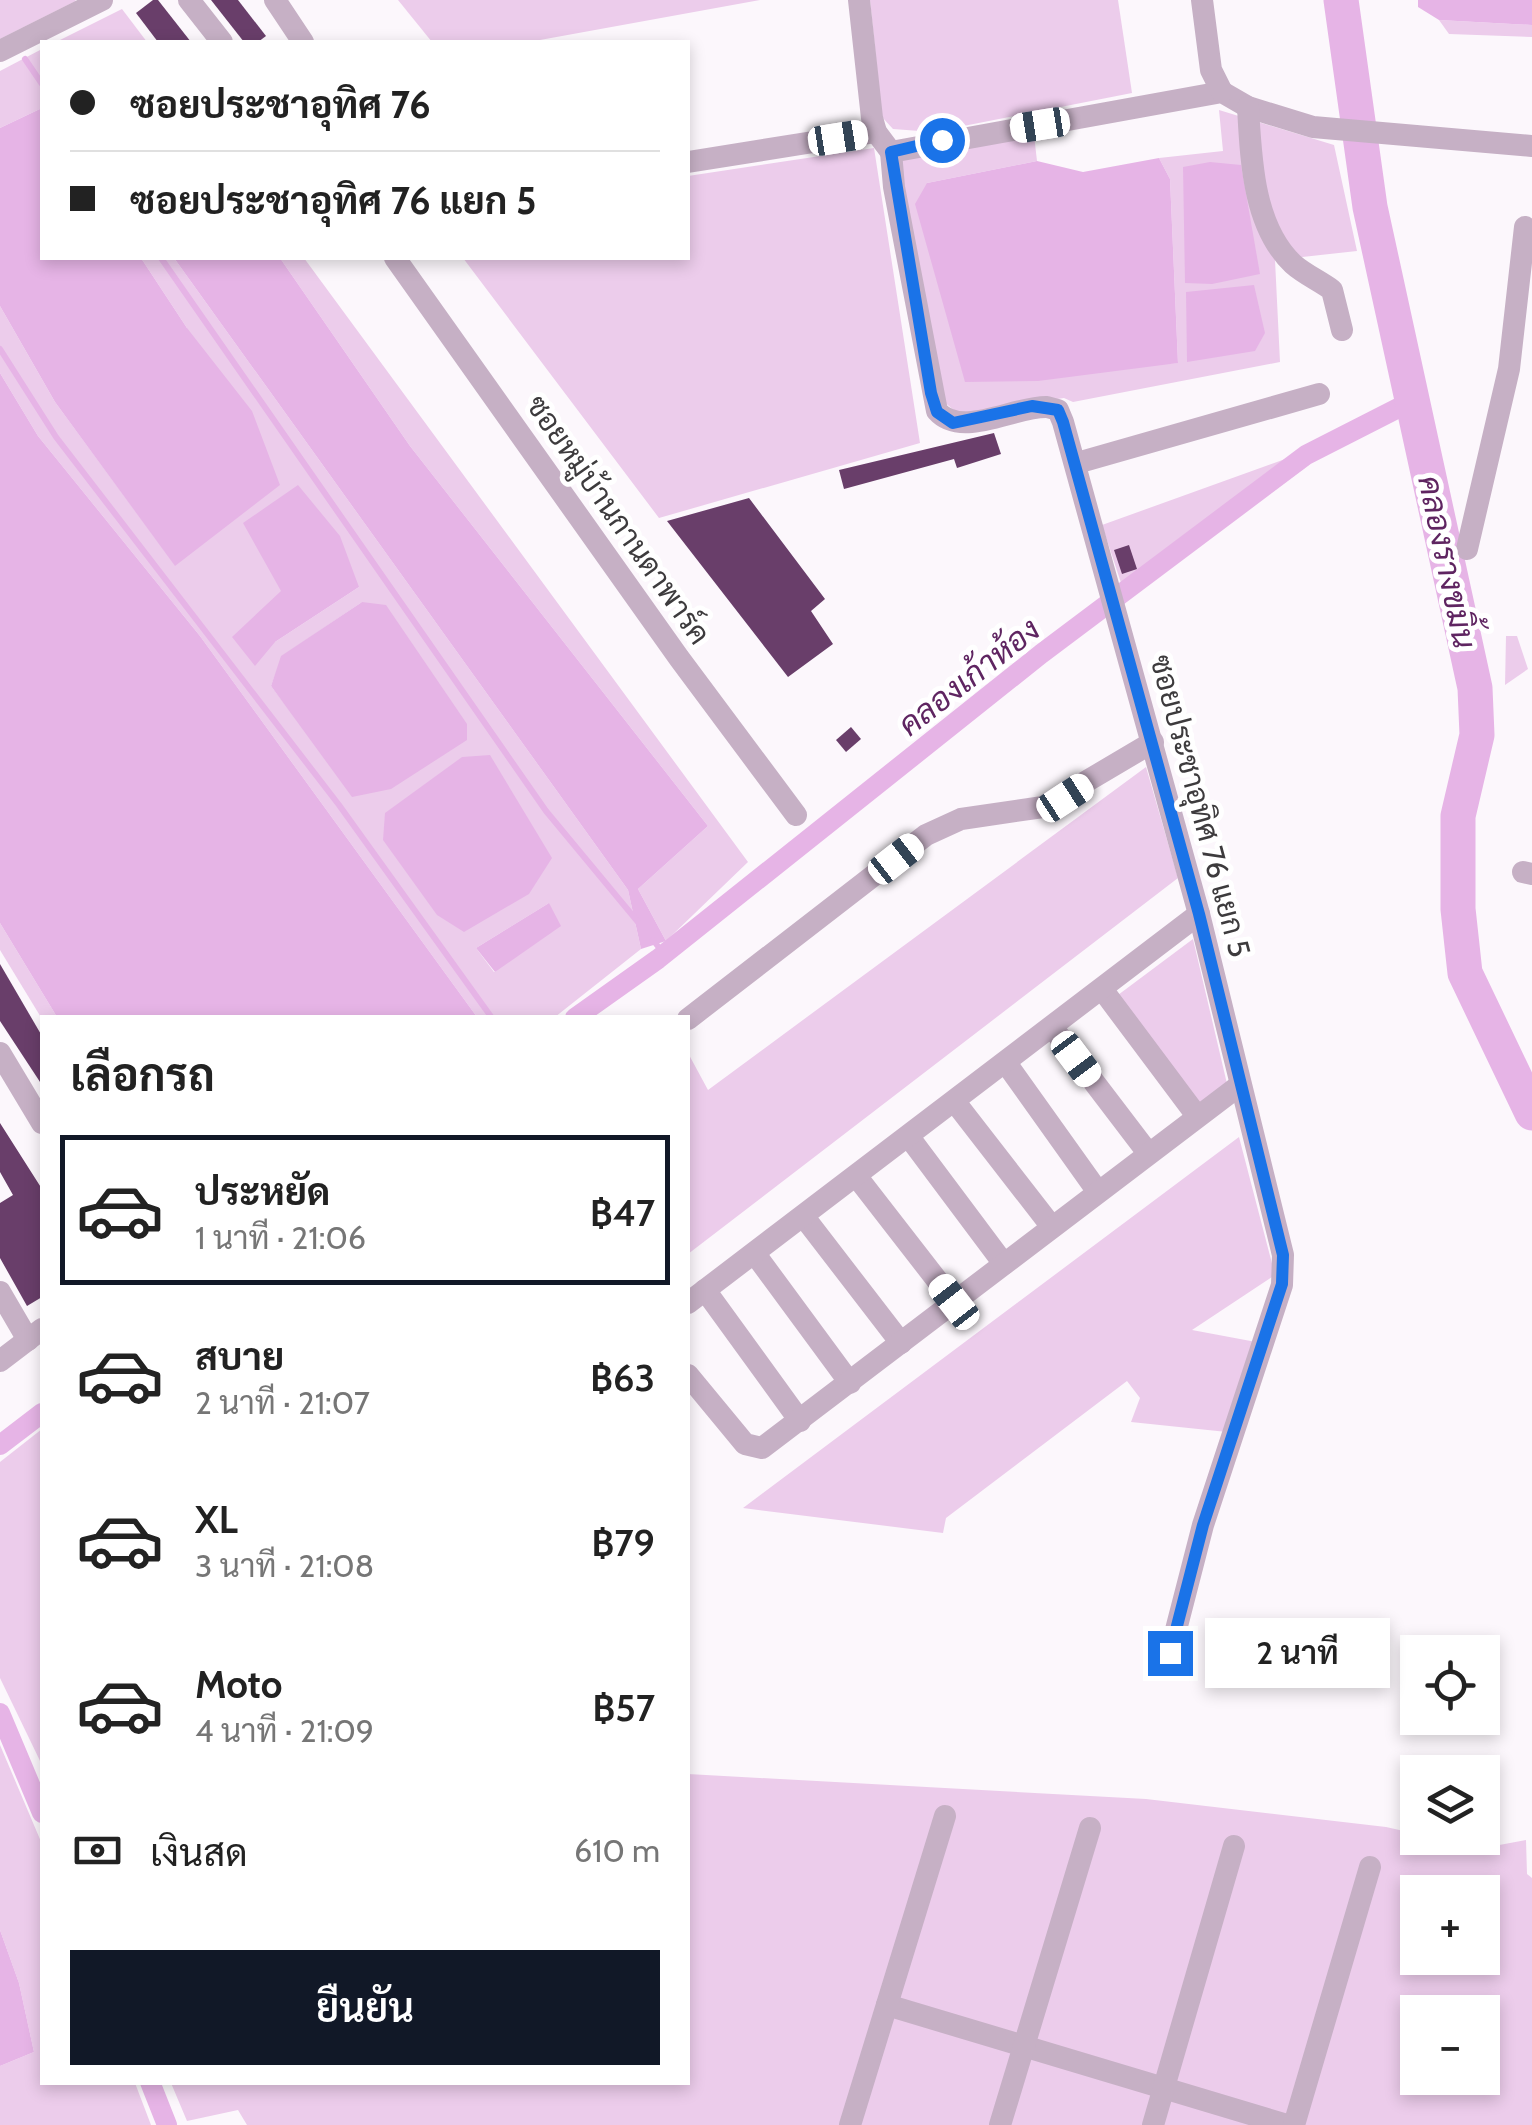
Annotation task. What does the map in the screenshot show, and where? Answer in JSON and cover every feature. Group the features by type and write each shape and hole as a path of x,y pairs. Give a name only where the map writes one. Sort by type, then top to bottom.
{"street":[{"path":"0,51 102,0"},
{"path":"189,0 220,40"},
{"path":"275,0 302,40"},
{"path":"859,0 876,132 891,152 1222,92"},
{"path":"1202,0 1211,70 1222,92 1248,107 1313,127 1532,146"},
{"path":"1248,107 1257,188 1275,242 1294,265 1332,290 1342,330"},
{"path":"690,162 876,132"},
{"name":"ซอยประชาอุทิศ 76 แยก 5","path":"891,152 937,412 945,420 962,423 1032,406 1058,410 1077,464 1199,914 1284,1270 1203,1525 1170,1653"},
{"path":"1467,550 1520,375 1525,227"},
{"name":"ซอยหมู่บ้านกานดาพาร์ค","path":"395,260 796,815"},
{"path":"1077,464 1319,394"},
{"path":"690,1016 926,835 961,819 1043,807 1153,742"},
{"path":"800,1421 696,1296 1199,914"},
{"path":"1102,989 1197,1116"},
{"path":"1052,1027 1148,1154"},
{"path":"0,1053 40,1120"},
{"path":"1006,1063 1098,1192"},
{"path":"690,1380 752,1449 762,1448 1240,1084"},
{"path":"955,1102 1052,1227"},
{"path":"909,1137 1004,1264"},
{"path":"857,1177 954,1302"},
{"path":"804,1217 901,1343"},
{"path":"754,1254 850,1382"},
{"path":"0,1292 35,1334 0,1361"},
{"path":"850,2125 945,1816"},
{"path":"1000,2125 1090,1828"},
{"path":"1153,2125 1234,1846"},
{"path":"887,2005 1290,2125 1370,1868"}],"shaded area":[{"path":"0,0 75,0 76,1 0,39"},
{"path":"398,0 760,0 540,40 430,40"},
{"path":"870,0 1118,0 1132,93 933,132 893,129 882,117"},
{"path":"1418,0 1532,0 1532,25 1439,20 1418,7"},
{"path":"122,9 145,40 60,40"},
{"path":"1439,20 1532,25 1532,37 1449,34"},
{"path":"40,50 40,109 0,128 0,71"},
{"path":"40,109 40,260 142,260 187,328 252,411 280,485 175,566 55,402 0,306 0,128"},
{"path":"1219,110 1334,145 1357,251 1275,260 1280,362 1073,402 1064,398 969,412 955,411 938,397 900,159 1034,135 1037,161 927,183 1136,365 1178,363 1170,179 1159,158 1223,151"},
{"path":"874,148 920,443 659,518 465,260 690,260 690,176"},
{"path":"1159,158 1170,179 1178,363 1038,381 965,382 915,204 927,183 1037,161 1083,172"},
{"path":"1210,162 1241,165 1260,274 1212,284 1185,283 1183,167"},
{"path":"142,260 175,260 628,890 641,949 558,1015 476,1015 200,636 38,436 0,373 0,306 55,402 175,565 187,328","holes":["359,587 275,642 282,591","362,602 300,724 271,686 282,656","549,903 495,972 494,972 476,948"]},
{"path":"175,260 281,260 410,446 708,826 638,889 666,941 641,949 628,890"},
{"path":"281,260 305,260 748,862 666,941 638,889 708,826 410,446"},
{"path":"1254,285 1265,333 1255,351 1187,362 1186,292"},
{"path":"0,373 38,436 200,636 476,1015 56,1015 0,923"},
{"path":"1288,458 1283,465 1124,592 1102,525"},
{"path":"298,485 340,536 359,587 275,642 255,666 232,637 281,591 243,523"},
{"path":"362,602 386,605 467,724 467,740 391,789 352,797 271,686 281,656"},
{"path":"1506,636 1517,636 1528,669 1505,685"},
{"path":"490,755 552,858 529,894 464,932 437,915 383,840 385,813 462,757"},
{"path":"1146,767 1178,878 690,1252 690,1057 708,1090"},
{"path":"549,903 561,926 495,972 476,948"},
{"path":"0,923 56,1015 40,1016 0,950"},
{"path":"1193,939 1228,1088 1200,1108 1118,995"},
{"path":"1239,1137 1275,1275 1192,1330 1256,1342 1227,1432 1131,1422 1140,1398 1127,1381 946,1518 943,1533 743,1508"},
{"path":"40,1431 40,1761 0,1678 0,1462"},
{"path":"0,1745 40,1839 40,2085 136,2085 151,2125 0,2125 0,2066 34,2052 19,1983 0,1930"},
{"path":"690,1774 1146,1799 1386,1827 1400,1830 1400,1855 1500,1855 1500,1845 1526,1840 1527,1874 1532,1878 1532,2125 247,2125 238,2110 187,2121 172,2085 690,2085"},
{"path":"0,1930 19,1983 34,2052 0,2066"}],"building":[{"path":"158,0 189,40 156,40 136,13"},
{"path":"211,0 238,0 266,36 261,40 242,40"},
{"path":"994,433 1001,454 957,468 954,459 844,489 839,470"},
{"path":"749,498 825,599 811,611 833,644 788,677 667,521"},
{"path":"1129,545 1137,569 1122,574 1114,550"},
{"path":"851,727 861,739 846,752 836,740"},
{"path":"0,964 40,1033 40,1082 0,1021"},
{"path":"0,1123 40,1186 40,1298 27,1306 0,1258 0,1203 13,1195 0,1172"}],"waterway":[{"name":"คลองรางขมิ้น","path":"1341,0 1370,207 1475,688 1477,735 1458,816 1458,909 1465,973 1532,1113"},
{"path":"25,59 40,81"},
{"path":"162,260 546,811 638,922"},
{"path":"0,349 56,437 339,805 490,1015"},
{"name":"คลองเก้าห้อง","path":"579,1015 658,959 1041,654 1306,455 1412,401"},
{"path":"653,940 664,954"},
{"name":"คลองเก้าห้อง","path":"0,1445 40,1415"},
{"path":"0,1713 40,1808"},
{"path":"151,2085 167,2125"}],"route":[{"path":"942,140 891,152 931,393 937,412 953,423 1032,406 1058,410 1063,422 1199,914 1283,1255 1282,1284 1203,1525 1170,1653"}]}
